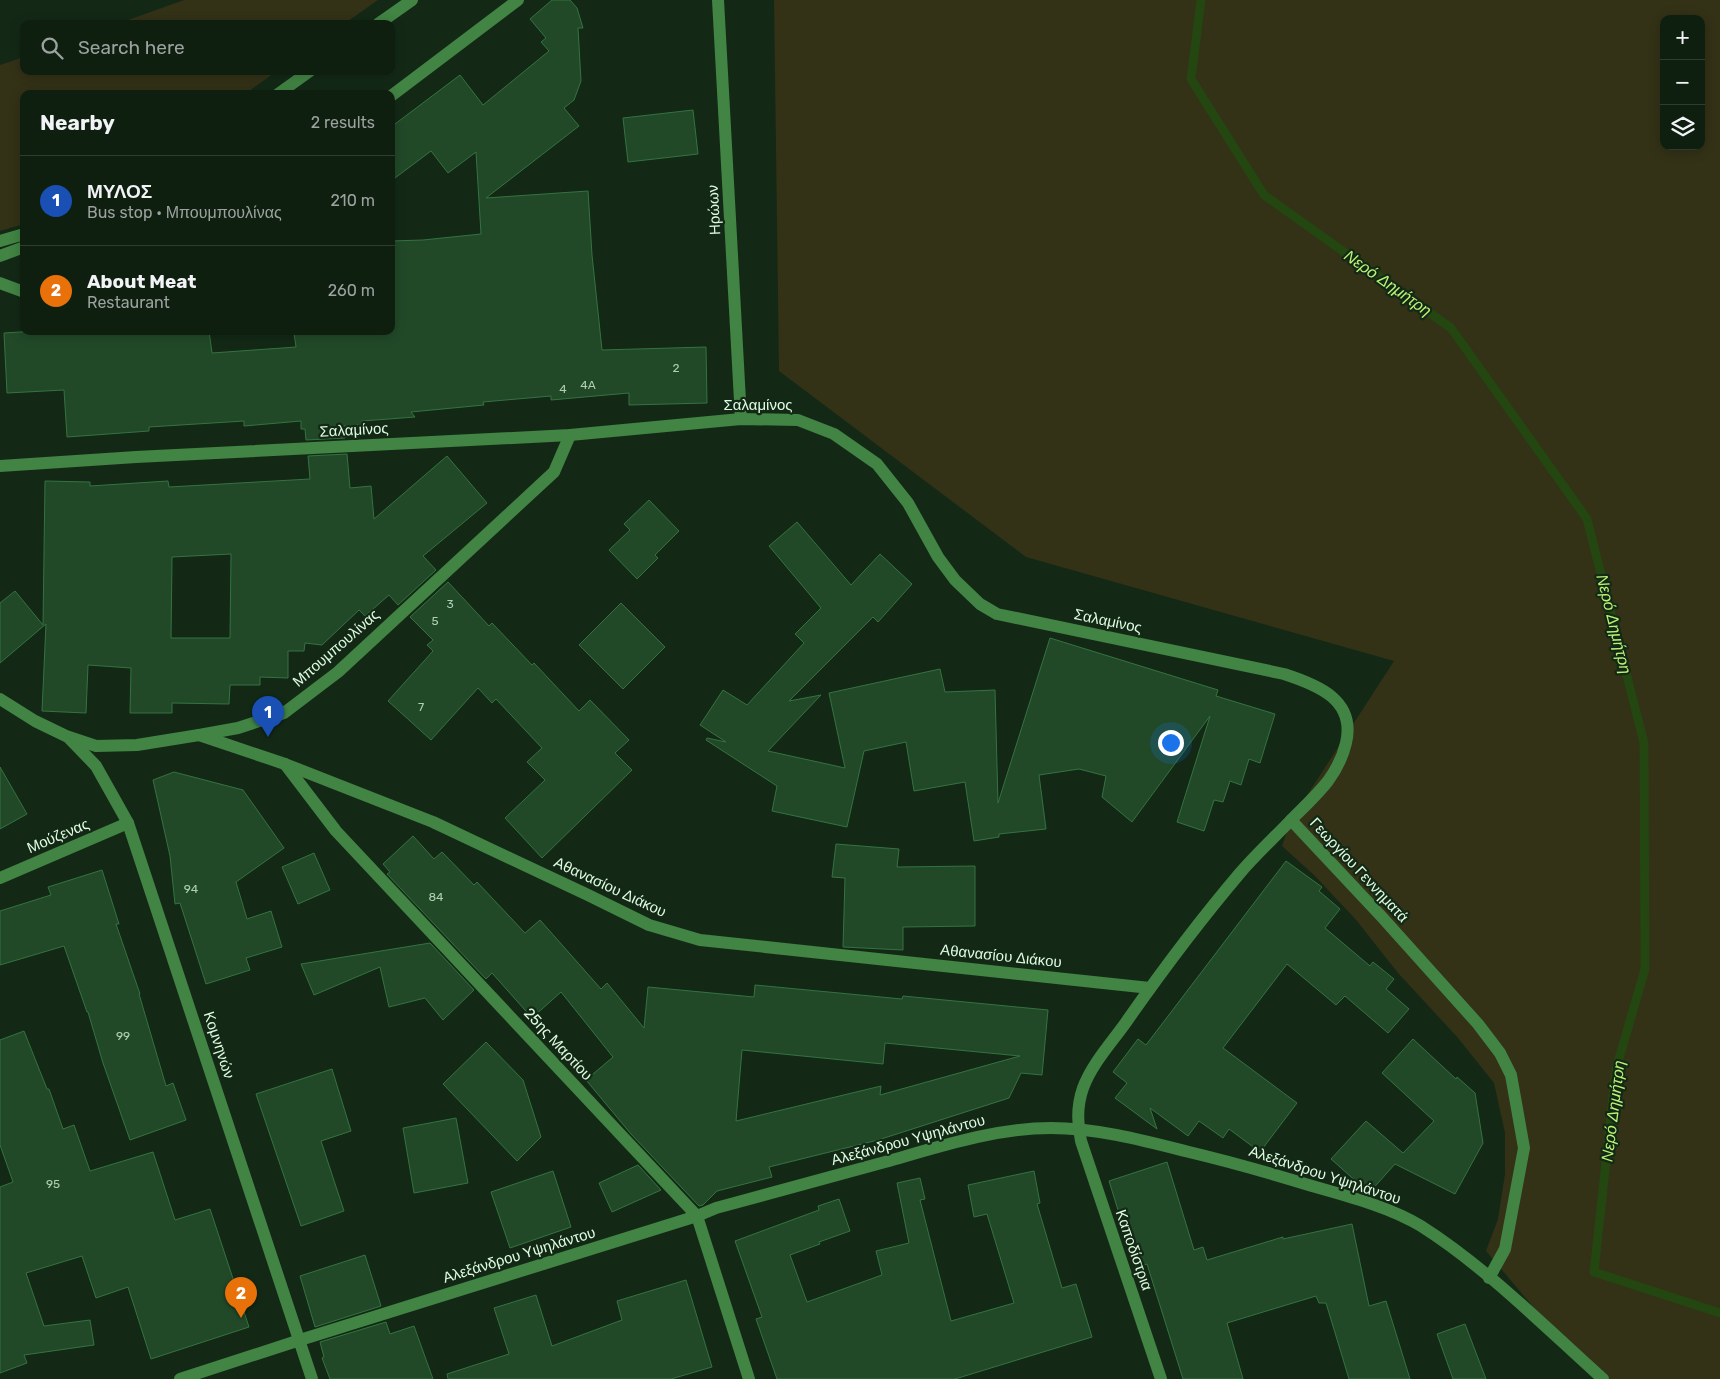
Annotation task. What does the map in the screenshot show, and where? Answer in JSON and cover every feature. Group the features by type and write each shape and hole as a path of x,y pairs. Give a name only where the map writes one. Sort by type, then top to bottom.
{"street":[{"path":"384,20 412,0"},
{"path":"395,93 518,0"},
{"name":"Ηρώων","path":"718,0 741,419"},
{"path":"284,90 304,75"},
{"path":"0,241 20,235"},
{"path":"0,256 20,248"},
{"path":"0,283 20,290"},
{"name":"Σαλαμίνος","path":"0,466 136,457 570,435 741,419 798,420 834,434 877,464 908,503 938,556 955,580 980,604 996,614 1284,674 1316,686 1328,694 1341,707 1347,718 1348,737 1345,749 1329,780 1291,820"},
{"name":"Μπουμπουλίνας","path":"0,699 35,721 66,736 96,746 138,745 199,735 238,728 284,713 338,672 554,472 570,435"},
{"name":"Αθανασίου Διάκου","path":"199,735 285,764 433,822 649,925 700,940 1150,988"},
{"name":"Κομνηνών","path":"66,736 96,766 128,823 312,1379"},
{"name":"25ης Μαρτίου","path":"285,764 336,831 696,1216 749,1379"},
{"name":"Γεωργίου Γεννηματά","path":"1078,1130 1080,1102 1084,1086 1100,1058 1150,988 1235,879 1291,820 1478,1024 1500,1053 1511,1075 1524,1148 1505,1249 1489,1278"},
{"name":"Μούζενας","path":"0,878 128,823"},
{"name":"Αλεξάνδρου Υψηλάντου","path":"180,1379 696,1216 716,1208 974,1138 1051,1128 1078,1130 1142,1140 1289,1179 1393,1212 1426,1230 1489,1278 1603,1379"},
{"name":"Καποδίστρια","path":"1078,1130 1161,1379"}],"shaded area":[{"path":"184,0 378,0 350,20 128,20"},
{"path":"774,0 1720,0 1720,1379 1594,1379 1486,1251 1498,1219 1505,1174 1505,1133 1494,1083 1458,1038 1398,973 1357,921 1315,876 1282,846 1291,820 1394,661 1026,557 779,371"},
{"path":"20,58 20,75 271,75 251,90 20,90 20,225 0,231 0,65"}],"building":[{"path":"552,0 570,0 577,8 583,28 578,28 581,81 574,100 564,108 579,126 486,198 588,191 592,255 602,350 706,347 707,403 629,405 629,393 551,400 551,396 483,402 484,405 411,412 415,417 362,421 362,425 344,426 345,438 306,440 305,429 301,429 301,421 244,426 244,421 149,427 149,431 67,437 64,390 7,393 4,333 20,332 20,335 210,335 212,353 296,347 294,335 395,335 395,241 481,234 476,152 448,173 431,151 395,178 395,124 460,75 483,105 549,51 541,42 546,38 530,19"},
{"path":"693,110 698,154 628,162 623,118"},
{"path":"347,454 350,488 371,486 374,519 447,456 487,503 423,556 436,570 398,605 389,595 365,616 359,610 322,645 305,643 304,651 288,651 288,678 260,677 260,685 230,685 229,704 172,703 172,713 130,713 131,668 88,665 86,713 42,711 46,624 0,663 0,603 15,591 43,625 45,481 90,482 90,486 168,481 169,487 310,479 308,456","holes":["231,554 230,638 171,638 172,557"]},
{"path":"649,500 679,531 655,555 658,558 637,579 609,550 630,530 624,524"},
{"path":"797,522 851,585 880,554 912,584 878,622 873,617 789,701 821,695 768,751 845,768 829,693 940,669 945,692 995,690 998,803 1050,638 1218,690 1216,696 1275,714 1260,763 1249,759 1241,785 1230,781 1223,802 1214,800 1204,831 1177,822 1210,716 1132,822 1102,797 1106,776 1079,769 1039,775 1046,829 999,834 999,837 974,841 965,782 914,791 906,742 864,751 847,827 772,811 777,786 706,740 707,738 726,742 700,725 723,690 747,705 804,643 795,634 821,608 769,546"},
{"path":"448,582 489,626 492,623 532,665 534,663 579,711 590,700 629,740 615,753 632,770 542,858 505,818 545,780 527,762 542,748 496,699 492,703 478,688 431,740 388,701 433,651 427,645 433,640 410,617"},
{"path":"621,603 665,647 623,689 579,645"},
{"path":"0,767 27,814 0,829"},
{"path":"174,772 243,790 284,848 236,882 247,919 271,911 282,947 246,958 250,970 206,984 180,903 175,904 170,856 153,780"},
{"path":"413,836 434,859 442,852 474,885 477,882 525,933 540,920 601,989 607,983 644,1028 648,987 754,997 755,985 902,999 903,996 1048,1010 1042,1075 1021,1073 1009,1098 878,1140 769,1167 772,1177 717,1191 703,1205 699,1206 631,1134 586,1080 613,1057 561,992 532,1018 492,973 486,979 387,874 390,872 383,864","holes":["885,1043 1020,1056 880,1095 881,1086 736,1121 742,1050 883,1064"]},
{"path":"836,844 899,849 897,867 975,866 975,926 903,927 903,950 843,947 845,878 832,877"},
{"path":"314,853 330,890 298,904 282,867"},
{"path":"1286,861 1322,887 1319,891 1340,909 1325,928 1370,966 1373,962 1394,979 1386,989 1409,1009 1388,1033 1345,996 1336,1005 1287,964 1223,1048 1297,1103 1260,1152 1229,1129 1223,1138 1199,1121 1188,1136 1150,1108 1157,1129 1115,1098 1127,1083 1113,1072 1138,1039 1146,1045"},
{"path":"102,870 119,924 116,924 140,994 166,1086 173,1083 186,1120 130,1140 64,946 0,965 0,911 51,895 48,887"},
{"path":"430,943 474,990 443,1020 425,998 389,1007 380,967 314,995 301,964"},
{"path":"24,1031 47,1089 49,1089 63,1129 74,1125 90,1171 153,1152 175,1220 210,1209 249,1327 151,1359 128,1287 96,1298 82,1256 26,1273 44,1326 90,1320 94,1345 24,1355 27,1363 0,1373 0,1187 13,1182 0,1145 0,1040"},
{"path":"1413,1039 1456,1079 1457,1077 1475,1093 1483,1143 1455,1194 1395,1164 1369,1193 1331,1159 1366,1121 1403,1153 1434,1121 1382,1073"},
{"path":"486,1042 523,1080 541,1137 517,1161 443,1084"},
{"path":"332,1069 351,1131 321,1141 344,1211 301,1226 256,1094"},
{"path":"456,1118 468,1183 414,1193 403,1128"},
{"path":"1167,1162 1194,1250 1203,1247 1207,1260 1283,1237 1283,1239 1352,1224 1369,1306 1386,1301 1410,1379 1349,1379 1326,1303 1319,1303 1316,1296 1227,1323 1243,1379 1183,1379 1147,1264 1136,1268 1109,1181"},
{"path":"638,1165 661,1190 612,1212 599,1183"},
{"path":"553,1171 571,1227 510,1248 491,1192"},
{"path":"1034,1171 1040,1203 1037,1204 1062,1288 1076,1284 1092,1337 955,1379 777,1379 756,1319 762,1317 735,1241 819,1210 818,1206 839,1199 850,1231 790,1255 807,1302 882,1275 876,1251 909,1243 897,1183 920,1178 925,1199 920,1200 951,1321 1014,1303 987,1214 974,1217 968,1185"},
{"path":"365,1255 381,1306 315,1327 300,1276"},
{"path":"686,1280 712,1367 671,1379 448,1379 447,1374 509,1354 494,1308 536,1295 552,1346 622,1320 617,1301"},
{"path":"386,1322 390,1334 414,1326 433,1379 330,1379 322,1358 324,1357 320,1342"},
{"path":"1465,1324 1486,1379 1453,1379 1437,1334"}],"waterway":[{"name":"Νερό Δημήτρη","path":"1201,0 1191,79 1264,195 1451,328 1587,519 1644,743 1645,969 1616,1069 1594,1272 1720,1313"}],"place":[{"name":"ΜΥΛΟΣ","path":"268,737"},
{"name":"About Meat","path":"241,1318"}]}
